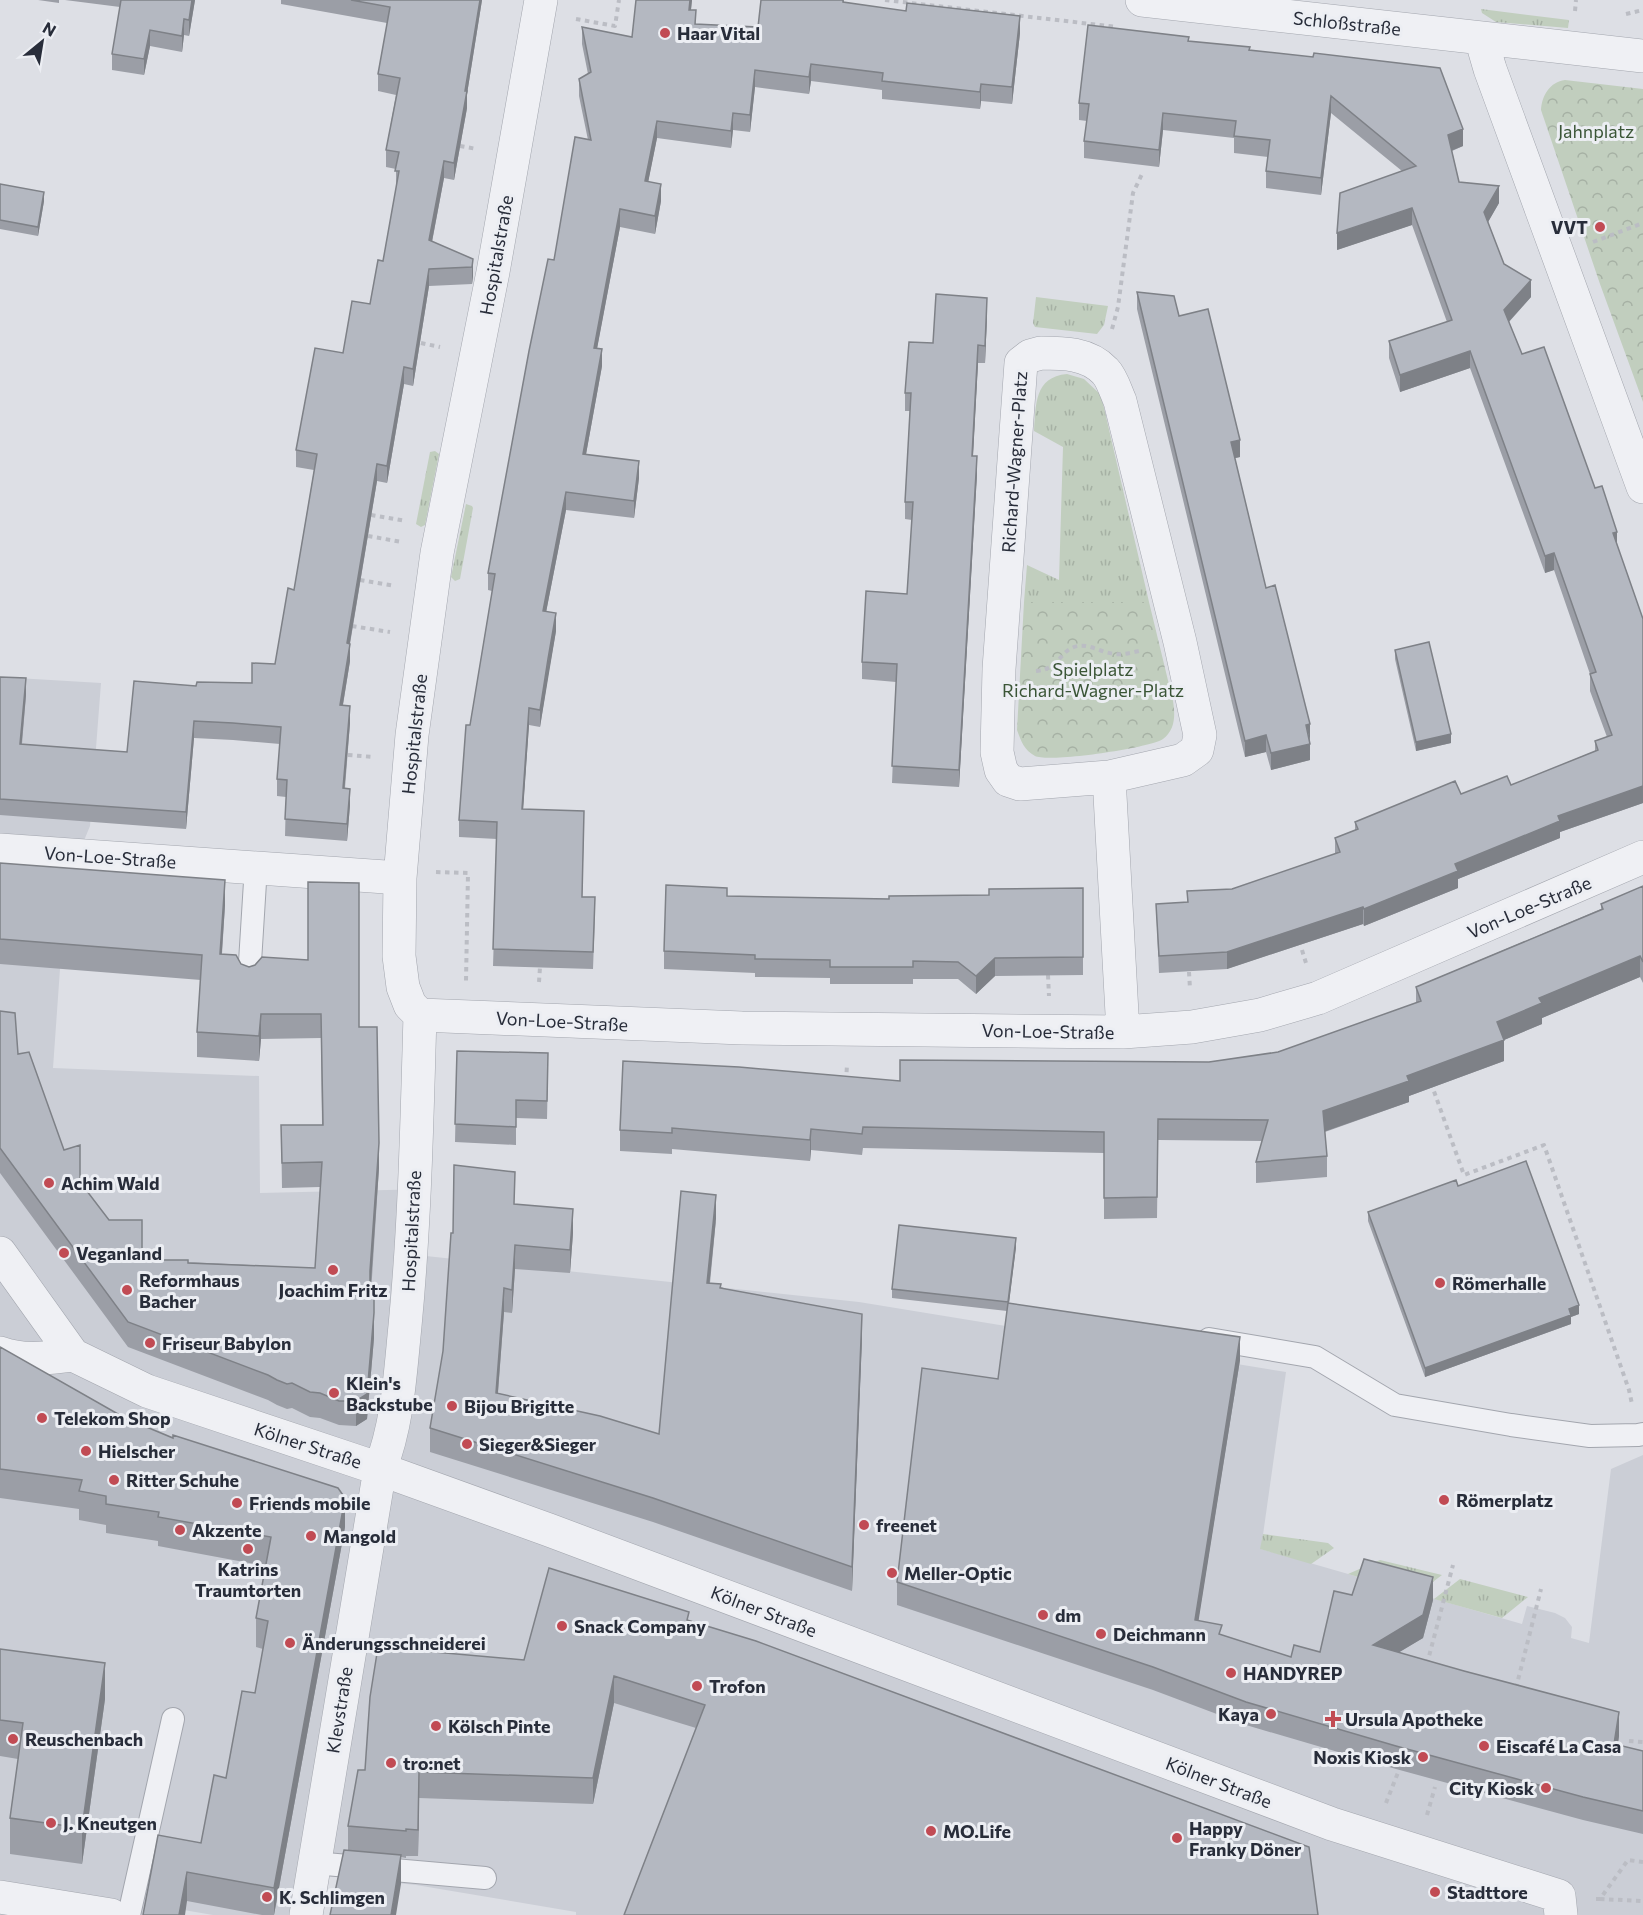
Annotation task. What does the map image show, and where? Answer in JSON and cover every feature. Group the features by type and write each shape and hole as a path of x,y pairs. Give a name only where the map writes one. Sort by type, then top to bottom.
{"street":[{"name":"Hospitalstraße","path":"381,1469 391,1443 396,1415 407,1300 414,1189 420,1015 410,1005 403,987 399,956 414,875 412,735 437,553 494,272 541,0"},
{"name":"Schloßstraße","path":"1142,0 1481,38"},
{"path":"1643,56 1481,38 1490,69 1643,487"},
{"name":"Richard-Wagner-Platz","path":"1041,353 1066,353 1086,358 1106,372 1120,401 1180,642 1200,735 1197,750 1183,759 1109,777 1020,784 1008,780 1001,770 998,752 999,669 1021,363 1030,356 1041,353"},
{"path":"1109,777 1123,1032"},
{"name":"Von-Loe-Straße","path":"0,850 414,875"},
{"name":"Von-Loe-Straße","path":"420,1015 742,1028 1123,1032 1192,1027 1260,1015 1318,998 1643,857"},
{"name":"Kölner Straße","path":"0,1252 73,1355 147,1391 381,1469 549,1530 1332,1824 1560,1906"},
{"path":"0,1353 16,1359 31,1360 73,1355"},
{"name":"Klevstraße","path":"306,1915 381,1469"},
{"path":"0,1897 111,1915"}],"lane":[{"path":"249,978 256,866"},
{"path":"1186,1335 1315,1356 1395,1405 1590,1436 1641,1434"},
{"path":"129,1915 173,1719"},
{"path":"314,1863 485,1878"}],"path":[{"path":"615,26 619,0"},
{"path":"460,146 481,150"},
{"path":"1097,364 1113,328 1118,307 1133,193 1143,172"},
{"path":"1558,254 1643,223"},
{"path":"420,343 444,347"},
{"path":"371,515 411,522"},
{"path":"368,536 407,543"},
{"path":"360,580 401,587"},
{"path":"352,626 393,633"},
{"path":"999,669 1045,670 1052,668 1072,647 1087,645 1099,651 1118,655 1180,642"},
{"path":"348,755 374,757"},
{"path":"414,875 468,873 465,1016"},
{"path":"1189,972 1189,982"},
{"path":"1429,1076 1464,1175 1544,1145 1629,1390 1641,1434"},
{"path":"845,1089 846,1082"},
{"path":"1425,1671 1453,1565"},
{"path":"1514,1695 1541,1589"},
{"path":"1629,1741 1643,1742"},
{"path":"1600,1899 1628,1860 1643,1862"},
{"path":"1560,1906 1600,1899 1643,1900"}],"shaded area":[{"path":"0,677 101,683 90,826 66,884 53,1068 259,1076 260,1193 430,1189 426,1256 859,1302 1286,1372 1261,1549 1522,1624 1527,1606 1555,1613 1565,1618 1572,1627 1571,1638 1589,1643 1611,1469 1643,1455 1643,1915 576,1915 576,1912 416,1885 329,1876 322,1915 213,1915 178,1909 177,1915 0,1915"}],"green space":[{"path":"1481,9 1569,20 1568,28 1496,22 1482,13"},
{"name":"Jahnplatz","path":"1565,80 1643,89 1643,402 1541,110 1543,99 1551,86"},
{"path":"1036,297 1108,306 1104,325 1097,334 1035,327 1033,323"},
{"path":"1067,374 1084,379 1101,395 1149,602 1024,602 1027,565 1059,580 1063,447 1034,431 1037,402 1043,386 1056,376"},
{"path":"435,451 439,454 425,525 421,527 416,524 430,452"},
{"path":"466,504 473,508 460,579 455,581 451,577"},
{"name":"Spielplatz Richard-Wagner-Platz","path":"1024,602 1149,602 1173,701 1174,721 1167,735 1154,743 1099,754 1044,758 1028,751 1017,730"},
{"path":"1263,1534 1328,1543 1334,1548 1311,1564 1260,1549"},
{"path":"1380,1560 1442,1575 1417,1594 1348,1574"},
{"path":"1460,1579 1528,1597 1502,1618 1434,1599"}],"building":[{"path":"121,0 192,0 189,20 184,19 182,36 150,30 144,59 112,54"},
{"path":"351,0 480,0 454,163 444,161 429,240 473,259 472,267 429,269 413,369 404,367 387,466 377,464 347,643 350,644 340,705 350,706 343,788 350,789 347,824 285,819 287,780 277,779 281,727 233,723 194,721 186,812 0,799 0,677 26,678 20,744 127,752 134,681 196,686 197,682 252,683 252,663 275,664 288,588 294,590 317,454 296,450 315,348 343,353 352,301 370,304 378,260 383,261 399,171 395,171 399,152 386,150 400,78 378,74 390,7"},
{"path":"636,0 690,0 689,10 696,10 695,24 758,27 761,0 843,0 843,2 906,11 907,3 1020,16 1012,87 981,84 980,92 882,81 883,73 811,64 809,77 755,70 750,115 733,113 731,131 657,121 645,181 661,184 655,216 620,209 594,348 602,349 583,454 639,461 634,501 566,492 543,611 556,613 540,710 529,708 522,809 584,811 582,897 595,897 593,952 493,949 497,822 459,820 466,725 470,725 495,574 488,573 548,259 554,260 575,137 591,140 579,79 591,72 582,27 632,37"},
{"path":"1088,25 1189,37 1188,41 1250,47 1249,50 1313,57 1314,53 1440,68 1463,129 1448,135 1459,182 1499,186 1484,212 1504,264 1531,280 1504,310 1522,354 1544,347 1595,488 1602,486 1617,532 1613,533 1643,619 1643,786 1558,816 1560,821 1455,864 1458,871 1364,909 1363,907 1227,952 1159,956 1156,904 1188,902 1187,891 1232,889 1340,852 1335,838 1358,829 1355,822 1455,781 1461,794 1507,776 1511,785 1598,750 1595,741 1612,735 1590,674 1596,672 1554,553 1545,556 1470,351 1400,375 1389,341 1452,320 1412,208 1337,233 1340,193 1416,166 1331,96 1321,178 1266,171 1270,140 1234,136 1236,121 1163,113 1159,150 1084,141 1089,104 1079,103"},
{"path":"0,184 44,192 38,227 0,220"},
{"path":"1137,292 1174,296 1179,316 1208,309 1240,440 1231,442 1266,588 1275,585 1310,724 1306,725 1310,744 1271,753 1266,735 1245,741"},
{"path":"936,294 987,298 985,346 978,345 972,456 977,456 959,770 892,766 897,664 862,662 866,591 907,594 913,502 905,502 911,393 905,393 909,342 933,343"},
{"path":"1429,642 1451,734 1416,742 1395,650"},
{"path":"0,863 225,880 220,954 236,955 241,964 249,967 255,965 262,957 308,960 308,882 359,883 359,1027 377,1027 379,1143 370,1271 370,1292 374,1298 374,1313 367,1394 356,1401 339,1401 320,1393 310,1392 292,1383 287,1384 128,1322 0,1148 0,1011 15,1013 18,1054 29,1052 64,1150 80,1145 80,1182 109,1220 142,1220 142,1260 188,1260 188,1263 315,1268 322,1162 282,1163 281,1125 323,1125 321,1014 261,1014 259,1036 197,1032 202,955 0,939"},
{"path":"666,885 727,888 727,896 889,899 889,896 989,895 989,889 1083,888 1083,957 995,958 976,976 958,962 913,961 913,967 830,967 830,960 755,959 755,955 664,951"},
{"path":"1643,886 1643,962 1640,956 1539,998 1542,1003 1497,1022 1504,1040 1407,1076 1409,1081 1323,1111 1327,1156 1256,1162 1268,1120 1158,1119 1157,1197 1104,1198 1104,1132 863,1127 862,1134 811,1129 810,1140 672,1128 672,1133 620,1130 623,1061 739,1067 900,1081 900,1060 1209,1062 1278,1052 1421,1001 1416,987 1603,909 1601,904"},
{"path":"457,1051 548,1053 547,1101 516,1100 516,1127 455,1124"},
{"path":"1526,1161 1579,1305 1569,1309 1571,1315 1425,1368 1368,1212 1456,1180 1458,1186"},
{"path":"454,1165 515,1172 514,1204 573,1209 570,1250 515,1245 512,1290 504,1288 496,1393 600,1416 659,1434 681,1191 716,1195 707,1283 721,1284 720,1288 862,1314 852,1567 653,1498 430,1428 443,1351 451,1233 453,1233"},
{"path":"899,1225 1016,1238 1008,1302 892,1289"},
{"path":"1008,1303 1240,1337 1195,1620 1222,1625 1219,1634 1291,1657 1294,1645 1320,1652 1334,1591 1352,1595 1364,1559 1433,1577 1423,1615 1373,1645 1619,1712 1614,1744 1643,1751 1643,1811 1396,1746 1246,1702 1153,1667 897,1582 922,1368 998,1379"},
{"path":"0,1347 125,1418 173,1438 173,1435 338,1488 345,1498 274,1888 187,1872 179,1915 143,1915 158,1835 201,1843 214,1775 226,1778 242,1691 255,1693 268,1621 256,1618 271,1537 158,1517 159,1512 106,1504 106,1496 79,1491 82,1480 0,1469"},
{"path":"549,1568 689,1612 687,1620 756,1641 1309,1847 1318,1915 624,1915 705,1705 614,1676 593,1778 419,1772 418,1830 348,1826 358,1770 365,1770 370,1697 378,1647 524,1660"},
{"path":"0,1649 105,1663 82,1828 10,1818 23,1723 0,1720"},
{"path":"344,1850 401,1855 391,1915 330,1915"}],"place":[{"name":"Haar Vital","path":"665,33"},
{"name":"VVT","path":"1600,227"},
{"name":"Achim Wald","path":"49,1183"},
{"name":"Veganland","path":"64,1253"},
{"name":"Joachim Fritz","path":"333,1270"},
{"name":"Römerhalle","path":"1440,1283"},
{"name":"Reformhaus Bacher","path":"127,1290"},
{"name":"Friseur Babylon","path":"150,1343"},
{"name":"Klein's Backstube","path":"334,1393"},
{"name":"Bijou Brigitte","path":"452,1406"},
{"name":"Telekom Shop","path":"42,1418"},
{"name":"Sieger&Sieger","path":"467,1444"},
{"name":"Hielscher","path":"86,1451"},
{"name":"Ritter Schuhe","path":"114,1480"},
{"name":"Römerplatz","path":"1444,1500"},
{"name":"Friends mobile","path":"237,1503"},
{"name":"freenet","path":"864,1525"},
{"name":"Akzente","path":"180,1530"},
{"name":"Mangold","path":"311,1536"},
{"name":"Katrins Traumtorten","path":"248,1549"},
{"name":"Meller-Optic","path":"892,1573"},
{"name":"dm","path":"1043,1615"},
{"name":"Snack Company","path":"562,1626"},
{"name":"Deichmann","path":"1101,1634"},
{"name":"Änderungsschneiderei","path":"290,1643"},
{"name":"HANDYREP","path":"1231,1673"},
{"name":"Trofon","path":"697,1686"},
{"name":"Kaya","path":"1271,1714"},
{"name":"Ursula Apotheke","path":"1333,1719"},
{"name":"Kölsch Pinte","path":"436,1726"},
{"name":"Reuschenbach","path":"13,1739"},
{"name":"Eiscafé La Casa","path":"1484,1746"},
{"name":"Noxis Kiosk","path":"1423,1757"},
{"name":"tro:net","path":"391,1763"},
{"name":"City Kiosk","path":"1546,1788"},
{"name":"J. Kneutgen","path":"51,1823"},
{"name":"MO.Life","path":"931,1831"},
{"name":"Happy Franky Döner","path":"1177,1838"},
{"name":"Stadttore","path":"1435,1892"},
{"name":"K. Schlimgen","path":"267,1897"}]}
